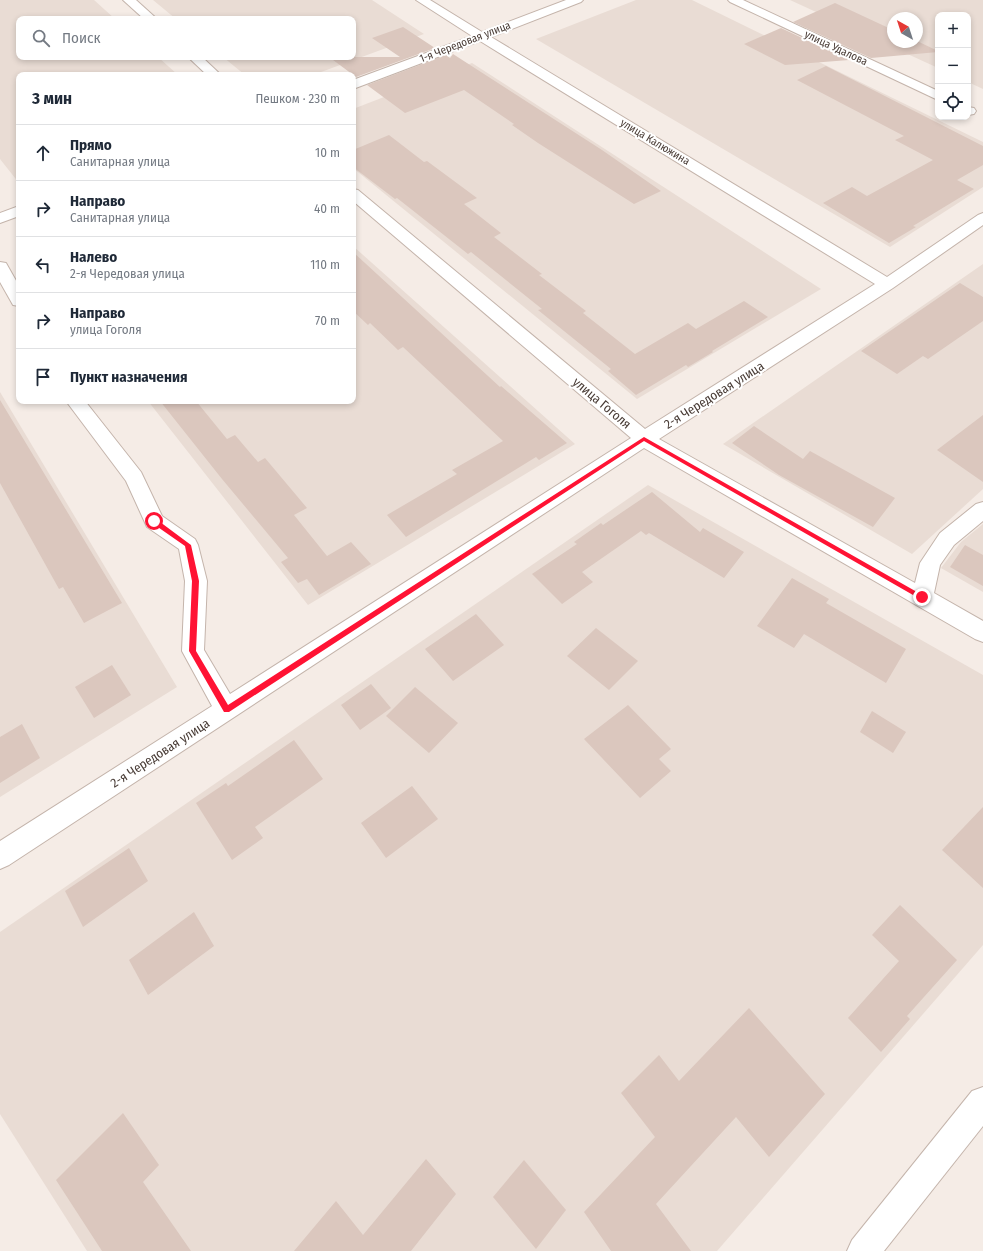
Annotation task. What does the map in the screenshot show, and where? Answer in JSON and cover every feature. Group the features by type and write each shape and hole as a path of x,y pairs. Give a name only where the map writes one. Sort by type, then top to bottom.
{"street":[{"path":"129,0 148,16"},
{"name":"улица Калюжина","path":"422,0 887,284"},
{"name":"1-я Чередовая улица","path":"356,84 577,0"},
{"name":"улица Удалова","path":"734,0 935,95"},
{"path":"198,60 212,72"},
{"name":"улица Гоголя","path":"356,196 644,439 983,632"},
{"path":"0,218 16,212"},
{"name":"2-я Чередовая улица","path":"0,856 644,439 887,284 983,218"},
{"path":"0,267 16,296"},
{"path":"78,404 134,477 154,521 188,545 196,581 193,651 227,710"},
{"path":"922,597 930,564 947,539 983,510"},
{"path":"863,1251 983,1102"}],"shaded area":[{"path":"0,0 94,0 112,16 16,16 16,60 161,60 175,72 16,72 16,179 0,159"},
{"path":"153,0 372,0 424,34 356,59 356,16 172,16"},
{"path":"636,0 692,0 935,119 935,120 938,120 983,142 983,187 890,247 536,39"},
{"path":"790,0 983,0 983,89 971,83 971,12 935,12 935,67 894,48 923,48 923,12 887,12 887,45"},
{"path":"227,60 354,60 321,72 241,72"},
{"path":"472,63 821,289 637,399 356,170 356,108"},
{"path":"356,249 575,444 308,605 150,404 356,404"},
{"path":"983,264 983,489 912,554 723,444"},
{"path":"0,392 177,687 0,797"},
{"path":"648,485 983,675 983,945 717,1251 87,1251 0,1114 0,932"},
{"path":"983,524 983,592 941,568 961,542"}],"building":[{"path":"835,3 887,27 887,48 923,48 923,44 935,50 935,52 871,58 793,22"},
{"path":"403,27 435,48 356,77 356,72 349,72 333,60 356,60 356,57 400,57 372,38"},
{"path":"781,28 849,60 785,65 744,44"},
{"path":"453,54 602,150 661,191 634,204 538,143 512,125 514,124 464,90 405,113 367,85 446,55 450,58"},
{"path":"826,66 983,146 983,165 957,180 974,189 913,226 916,227 889,243 823,203 852,187 867,196 933,160 895,140 904,136 797,80"},
{"path":"389,135 424,162 427,161 477,198 464,204 501,233 494,237 542,274 539,275 586,311 583,313 635,354 688,323 696,329 744,301 768,317 688,367 686,365 636,395 608,371 611,369 538,310 542,309 471,252 468,254 397,198 395,199 356,169 356,149"},
{"path":"356,255 500,387 501,386 567,443 539,460 536,457 406,537 387,515 457,474 452,470 503,441 403,347 398,350 370,323 368,325 356,314"},
{"path":"960,283 983,297 983,321 928,359 923,356 897,374 861,351"},
{"path":"0,400 122,603 84,623 63,587 59,589 0,483"},
{"path":"162,404 198,404 227,439 235,435 258,462 265,458 307,508 294,515 327,556 351,542 371,564 319,595 307,579 298,583 281,562 288,558 222,479"},
{"path":"983,415 983,482 937,450"},
{"path":"754,426 803,459 810,451 895,498 873,527 779,475 732,443"},
{"path":"652,492 700,532 703,528 744,552 724,578 649,533 646,535 641,531 582,572 593,582 562,604 532,574 577,544 574,542 601,523 603,525"},
{"path":"965,545 983,555 983,586 950,567"},
{"path":"792,578 829,599 826,603 906,649 886,683 804,634 794,648 757,626"},
{"path":"476,614 504,645 453,681 425,649"},
{"path":"596,628 638,661 609,690 567,656"},
{"path":"112,665 131,695 94,718 75,687"},
{"path":"371,684 391,708 360,730 341,705"},
{"path":"415,687 458,723 429,753 386,716"},
{"path":"628,705 671,749 659,759 671,771 640,798 584,739"},
{"path":"872,711 906,732 893,753 860,732"},
{"path":"22,724 40,758 0,783 0,737"},
{"path":"294,740 323,779 255,827 263,838 232,860 196,803 226,783 228,786"},
{"path":"412,786 438,819 386,858 361,823"},
{"path":"983,807 983,888 942,850"},
{"path":"129,848 148,881 83,927 65,891"},
{"path":"900,905 957,960 907,1016 910,1019 881,1052 848,1018 899,961 872,935"},
{"path":"194,912 214,946 148,995 129,960"},
{"path":"749,1008 825,1094 769,1157 736,1117 656,1204 691,1251 611,1251 584,1212 655,1137 621,1093 659,1055 679,1081"},
{"path":"123,1113 159,1165 143,1182 191,1251 102,1251 56,1180"},
{"path":"426,1159 456,1194 411,1251 294,1251 336,1201 363,1235"},
{"path":"524,1160 566,1210 536,1249 493,1197"}],"route":[{"path":"154,521 188,545 196,581 193,651 227,710 644,439 922,597"}]}
